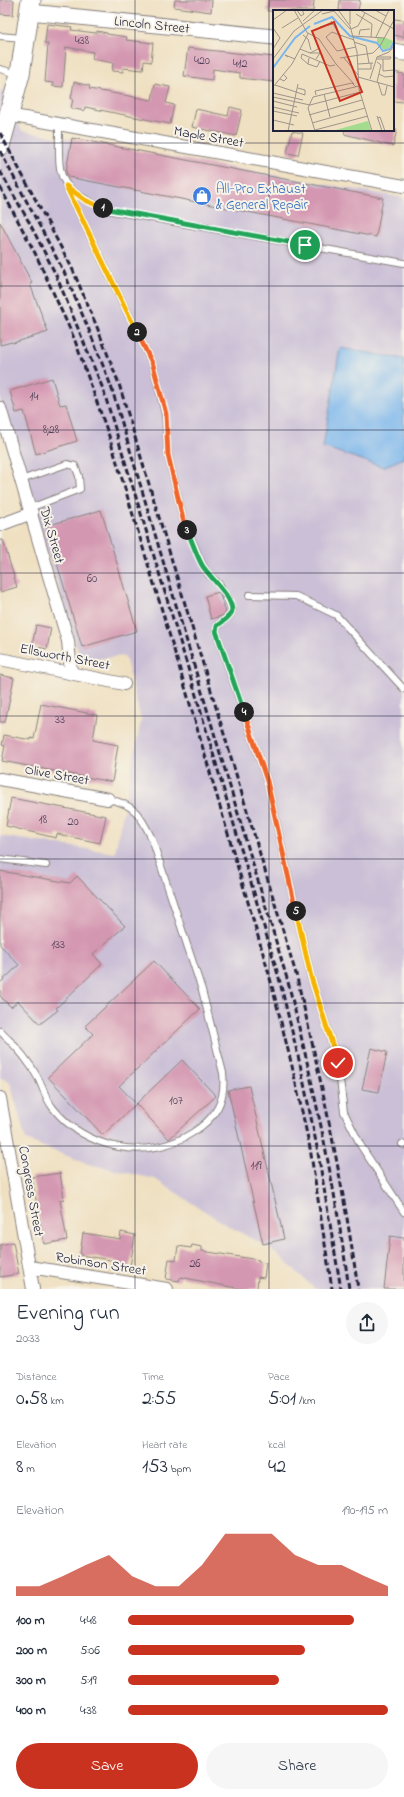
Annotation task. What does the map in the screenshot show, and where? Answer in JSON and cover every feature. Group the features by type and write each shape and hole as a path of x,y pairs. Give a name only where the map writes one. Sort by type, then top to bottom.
{"main road":[{"path":"0,146 20,74 30,6"}],"street":[{"name":"Lincoln Street","path":"30,6 273,36"},
{"path":"394,51 404,52"},
{"name":"Maple Street","path":"8,115 404,186"},
{"name":"Dix Street","path":"0,408 68,641 70,672"},
{"path":"0,525 31,511"},
{"name":"Ellsworth Street","path":"0,659 124,684"},
{"name":"Olive Street","path":"0,780 108,798"},
{"name":"Congress Street","path":"0,1098 33,1289"},
{"name":"Robinson Street","path":"30,1267 167,1289"}],"lane":[{"path":"0,36 25,39"},
{"path":"0,69 20,74"},
{"path":"58,124 59,171 153,365 166,414 168,455 183,519 202,564 208,574 220,585 232,611 230,615 217,626 216,631 267,781 311,977 338,1063 344,1112 361,1146 404,1212"},
{"path":"66,186 85,200 107,210 404,263"},
{"path":"21,480 67,464 75,466 80,489 31,511"},
{"path":"249,595 296,596 336,615 404,690"},
{"path":"0,1031 31,1066 52,1106 60,1117 87,1138 98,1142 128,1148 162,1146 178,1142 205,1125 215,1114 221,1101 224,1086 223,1073 202,990 152,839 143,820 133,808 122,802 108,798"},
{"path":"0,859 46,865"}],"shaded area":[{"path":"0,88 22,131 404,198 404,1289 315,1289 273,1250 223,1223 155,1179 88,1164 26,1140 10,1082 0,1077 0,836 115,853 141,720 125,656 81,660 0,402"}],"water":[{"path":"340,348 404,359 404,458 383,467 323,447"}],"building":[{"path":"0,0 14,0 13,15 0,14"},
{"path":"175,0 212,0 211,12 174,7"},
{"path":"269,0 314,0 313,10 267,11"},
{"path":"340,0 360,0 358,10 339,10"},
{"path":"394,19 404,20 404,37 394,35"},
{"path":"47,24 72,27 71,30 96,33 97,31 127,37 126,40 153,43 151,62 144,61 143,70 123,68 123,72 112,71 113,63 92,59 93,52 66,47 63,87 52,86 53,83 45,82 48,44 45,43"},
{"path":"188,48 273,57 273,82 240,78 240,73 213,69 212,80 184,76"},
{"path":"394,72 404,74 404,102 394,101"},
{"path":"74,82 90,86 89,89 152,100 155,84 170,87 166,103 174,105 170,124 85,107 84,111 71,108"},
{"path":"230,107 242,110 236,136 192,127 196,109 228,116"},
{"path":"397,130 393,146 344,134 345,131"},
{"path":"292,131 303,133 298,155 287,153"},
{"path":"72,138 383,198 376,237 68,177 66,171"},
{"path":"0,222 32,283 30,284 48,332 13,343 0,345"},
{"path":"52,378 60,405 66,404 77,441 36,454 24,411 16,413 10,391"},
{"path":"101,510 137,631 82,647 46,526"},
{"path":"0,540 3,540 17,587 0,592"},
{"path":"219,592 226,612 222,616 211,619 205,596"},
{"path":"36,625 51,628 47,649 32,646"},
{"path":"0,675 14,678 5,722 0,722"},
{"path":"41,704 97,715 93,740 118,745 112,782 2,761 5,746 2,745 4,735 31,740 31,738 34,739"},
{"path":"11,798 106,816 100,843 57,834 56,838 6,826"},
{"path":"0,871 70,883 77,876 125,926 93,954 102,964 56,1008 58,1010 40,1024 18,1001 11,1007 0,996 0,983 19,965 0,945"},
{"path":"154,961 200,1009 119,1086 136,1104 103,1135 48,1077 93,1034 85,1026"},
{"path":"371,1048 387,1052 379,1092 362,1089"},
{"path":"182,1060 216,1096 169,1139 136,1104"},
{"path":"249,1086 284,1239 263,1244 228,1090"},
{"path":"60,1173 64,1199 60,1200 67,1240 44,1244 32,1177"},
{"path":"121,1232 135,1235 130,1267 116,1265 116,1261 80,1255 83,1233 120,1239"},
{"path":"390,1236 404,1238 404,1289 384,1289"},
{"path":"13,1242 19,1274 0,1277 0,1245"},
{"path":"192,1245 202,1247 202,1251 259,1260 258,1262 266,1263 264,1278 258,1277 257,1289 241,1289 180,1277 179,1281 166,1279 169,1259 176,1260 178,1246 191,1248"}],"railway":[{"path":"0,133 72,268 119,384 296,974 331,1131 346,1210 358,1289"},
{"path":"0,151 64,272 111,386 288,982 323,1134 349,1289"},
{"path":"0,171 29,222 56,275 103,389 188,668 279,978 300,1064 317,1147 341,1289"},
{"path":"0,187 35,253 74,338 109,436 178,663 269,974 292,1066 310,1148 332,1289"}],"place":[{"name":"All-Pro Exhaust & General Repair","path":"202,196"}],"route":[{"path":"305,245 107,210 85,200 66,186 153,365 166,414 168,455 183,519 202,564 208,574 220,585 232,611 230,615 217,626 216,631 267,781 311,977 338,1063"}]}
